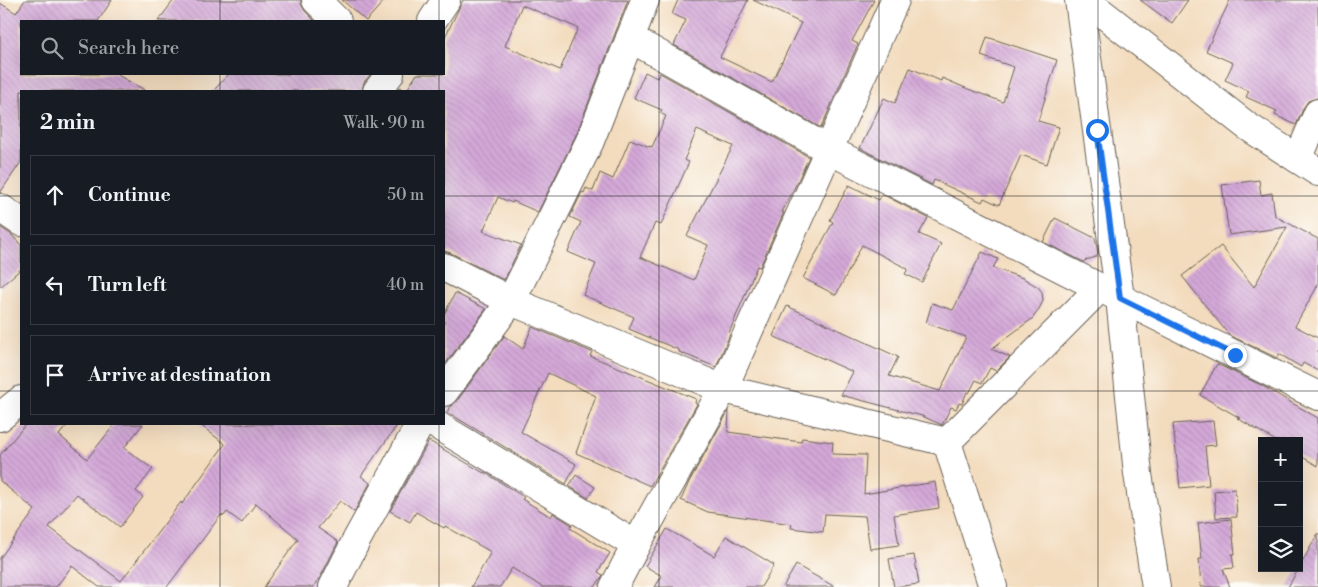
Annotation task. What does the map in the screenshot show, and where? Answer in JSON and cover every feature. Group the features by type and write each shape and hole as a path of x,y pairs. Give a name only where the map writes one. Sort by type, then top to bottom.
{"street":[{"path":"316,0 336,20"},
{"path":"433,20 446,0"},
{"path":"445,391 511,301 590,141 646,0"},
{"path":"614,587 724,388 895,0"},
{"path":"1091,3 1247,126 1308,166 1318,113"},
{"path":"1091,3 1118,297 1138,474 1156,587"},
{"path":"630,38 829,150 1318,396"},
{"path":"378,90 389,75"},
{"path":"0,208 20,221"},
{"path":"445,268 511,301 724,388 947,442"},
{"path":"947,442 1118,297"},
{"path":"1118,297 1169,587"},
{"path":"0,417 20,401"},
{"path":"334,587 356,541 419,425"},
{"path":"437,425 636,545"},
{"path":"947,442 992,587"}],"building":[{"path":"25,0 112,0 99,20 20,20 20,75 118,75 144,90 20,90 20,163 0,193 0,3 16,13"},
{"path":"174,0 301,0 305,11 314,20 159,20"},
{"path":"342,0 385,0 365,20"},
{"path":"463,0 628,0 576,135 538,212 513,201 512,203 498,197 483,231 521,245 504,280 445,251 445,90 407,90 416,75 445,75 445,37","holes":["522,5 578,28 560,70 505,46"]},
{"path":"678,0 748,0 720,57 772,82 801,23 753,0 874,0 852,41 858,44 821,128 674,45 686,20 672,14"},
{"path":"1140,0 1188,0 1172,23"},
{"path":"1230,0 1318,0 1318,98 1308,101 1296,125 1275,115 1277,111 1246,97 1249,91 1225,80 1233,63 1206,51"},
{"path":"987,37 1057,60 1038,121 1059,127 1047,164 1021,155 999,205 984,198 982,202 934,180 932,185 860,148 884,98 895,103 910,68 941,81 942,78 1003,102 1014,67 981,56"},
{"path":"645,72 657,78 660,73 809,157 782,212 784,212 760,267 757,266 716,367 629,329 634,317 583,295 596,264 568,252 581,222 570,217 582,192 584,193 586,188 593,191 600,173 613,179 630,139 652,147 666,116 660,113 662,110 634,98","holes":["697,130 733,146 687,236 708,245 694,280 640,257 655,223 661,225 689,162 684,160"]},
{"path":"228,75 370,75 364,82 362,90 214,90"},
{"path":"1259,180 1261,195 1272,193 1275,216 1318,239 1318,285 1295,326 1318,338 1318,371 1303,363 1301,367 1279,354 1277,358 1229,335 1182,276 1221,246 1254,287 1287,227 1229,235 1222,185"},
{"path":"849,185 879,200 882,194 928,218 919,234 941,244 922,282 905,274 908,269 862,245 836,295 803,278 833,222 830,220"},
{"path":"1055,218 1095,238 1098,254 1096,257 1084,262 1043,242"},
{"path":"0,227 12,235 20,244 20,270 0,287"},
{"path":"982,252 998,259 993,268 1023,278 1038,287 1042,292 1043,301 1032,319 991,349 1010,357 996,371 990,368 982,383 976,380 969,393 967,392 962,404 959,403 956,409 951,407 942,425 922,416 841,395 853,372 773,336 787,306 898,357 889,376 940,391 966,337 926,323 932,303 953,310"},
{"path":"455,293 486,309 446,363 445,362 445,313"},
{"path":"532,327 592,352 590,356 696,399 695,403 697,404 650,486 576,453 596,396 548,373 521,432 576,464 566,484 447,412 504,336 523,349"},
{"path":"1217,364 1261,385 1318,418 1318,466 1303,457 1303,437 1269,437 1200,395"},
{"path":"729,410 728,432 801,442 802,438 833,442 832,454 866,455 864,494 935,482 939,508 894,515 899,545 870,549 865,516 825,514 823,532 791,528 792,524 708,512 681,500"},
{"path":"1213,421 1216,445 1205,446 1209,485 1180,488 1173,424"},
{"path":"25,425 67,425 59,435 87,459 114,425 142,425 124,448 153,469 136,491 143,497 120,527 77,494 49,527 121,581 181,502 182,504 225,444 200,425 397,425 361,476 370,483 354,512 340,501 318,528 338,542 321,576 313,587 264,587 298,539 256,503 242,523 227,512 224,516 221,515 167,587 99,587 72,566 56,587 0,587 0,558 35,510 0,481 0,455"},
{"path":"429,441 484,472 524,497 522,499 551,517 553,513 572,525 570,528 610,553 598,572 603,575 595,587 542,587 512,568 500,587 471,587 491,552 416,512 410,522 390,511"},
{"path":"576,475 595,487 588,498 569,486"},
{"path":"1235,489 1237,517 1216,518 1214,491"},
{"path":"1231,519 1235,554 1232,554 1234,568 1223,569 1230,587 1201,587 1199,559 1202,559 1198,523"},
{"path":"667,529 714,556 726,536 774,565 761,587 655,587 662,576 645,566"},
{"path":"1318,533 1318,587 1288,587 1297,572 1303,572 1303,561"},
{"path":"914,555 919,584 894,587 889,559"},
{"path":"796,565 835,587 783,587"}],"route":[{"path":"1097,130 1120,298 1235,355"}]}
